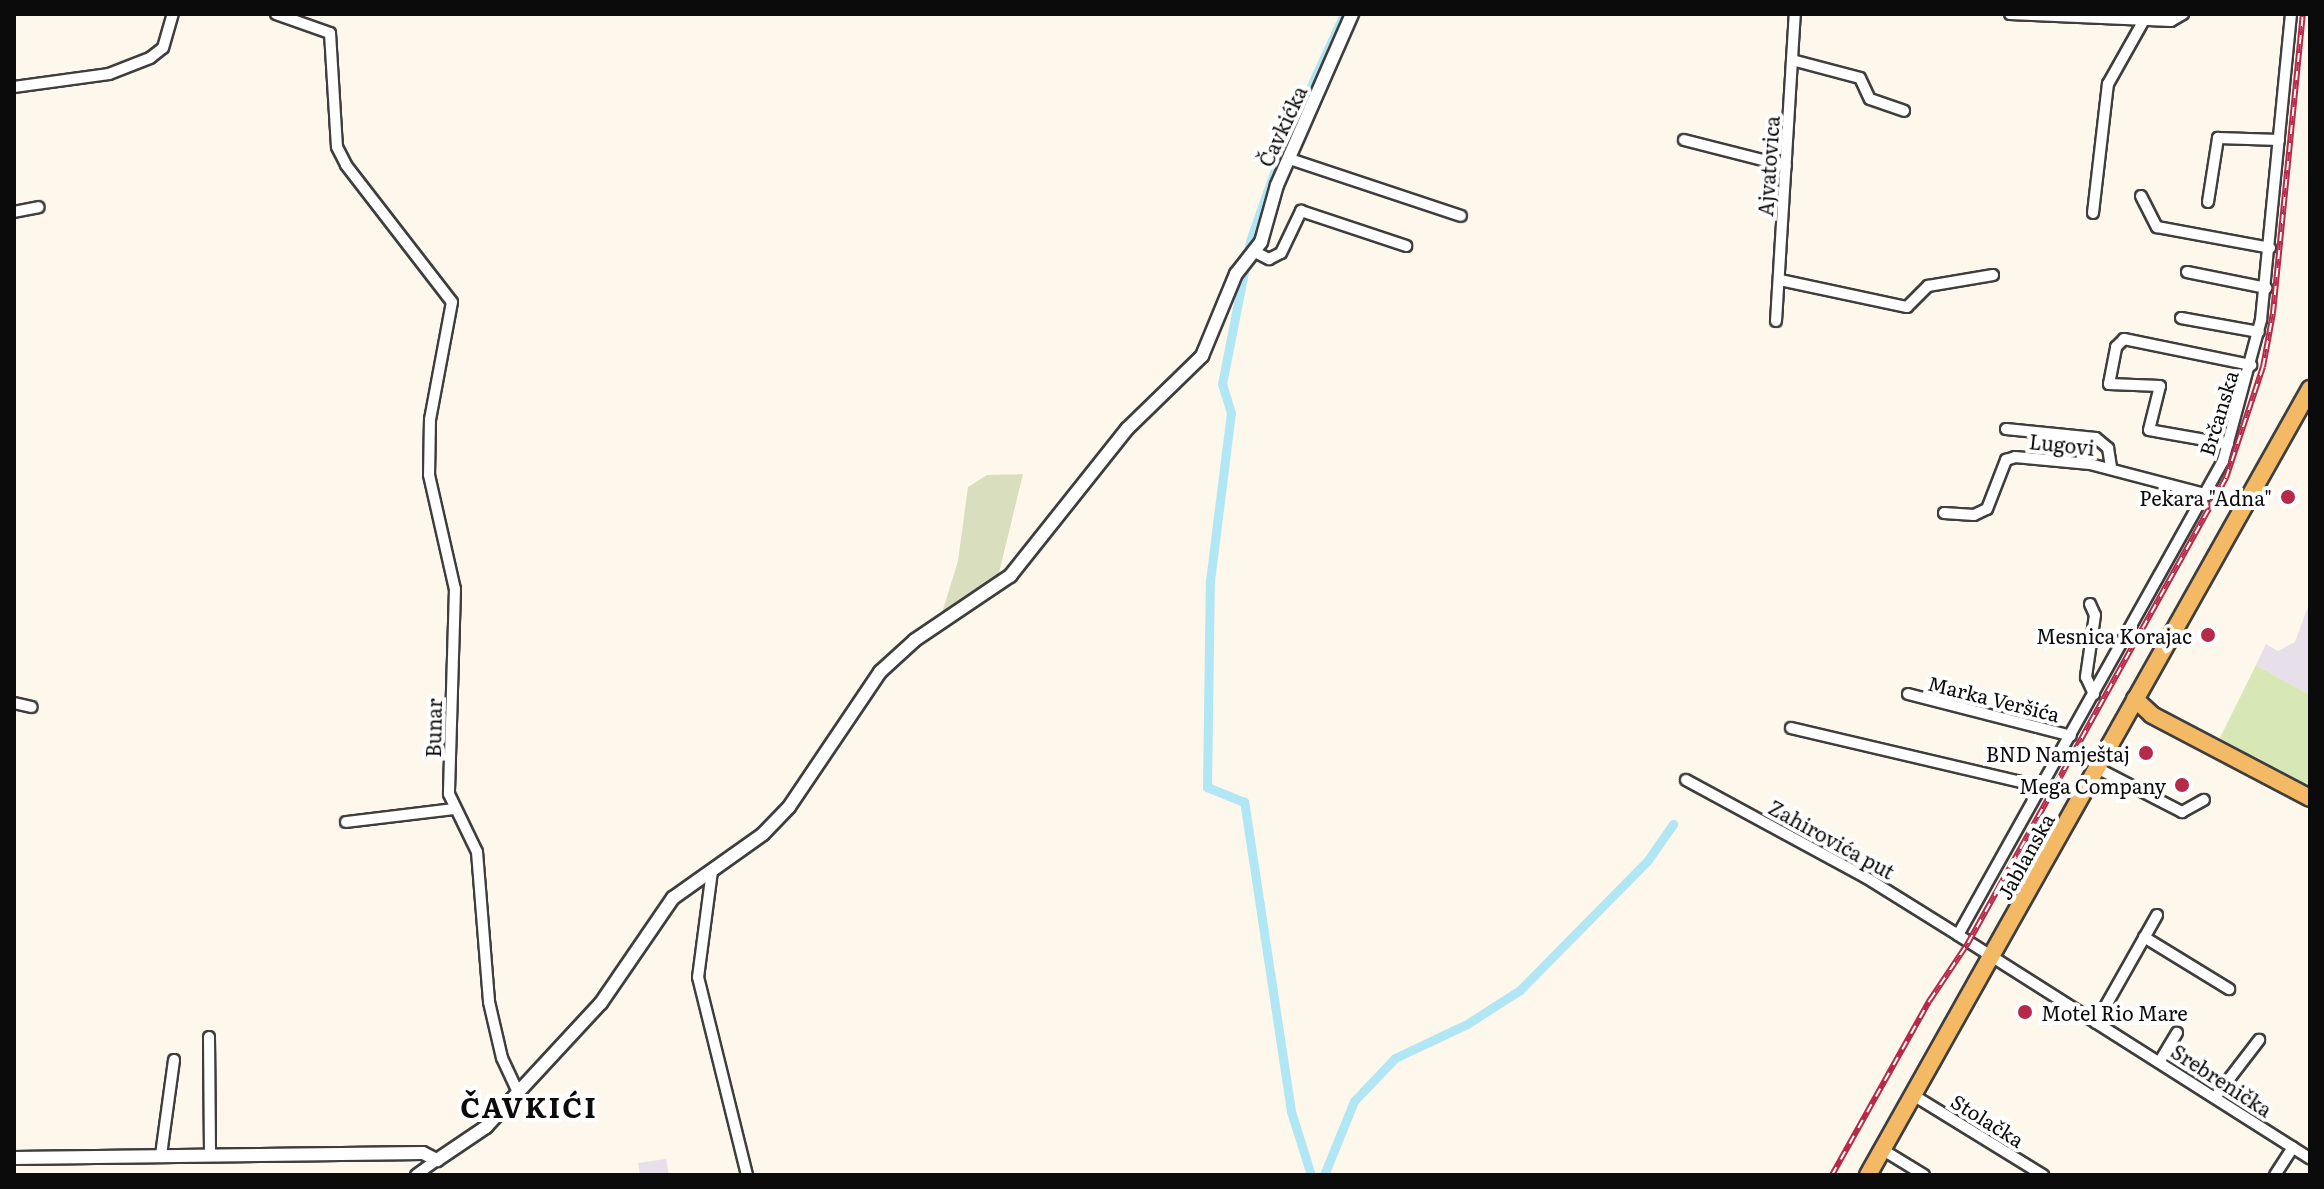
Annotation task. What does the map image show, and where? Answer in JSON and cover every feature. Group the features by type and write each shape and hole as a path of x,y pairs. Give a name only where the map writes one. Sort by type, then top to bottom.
{"main road":[{"name":"Jablanska","path":"1868,1175 2310,389"},
{"path":"2137,697 2160,719 2197,735"},
{"path":"2137,697 2197,735 2310,798"},
{"path":"2113,739 2142,722 2160,719"}],"street":[{"path":"14,87 109,74 150,58 163,48 173,14"},
{"name":"Bunar","path":"276,14 320,26 332,37 337,147 367,198 448,291 452,302 440,356 429,475 455,589 450,654 453,809 477,852 489,1002 502,1058 518,1093"},
{"name":"Čavkićka","path":"437,1160 486,1127 601,1003 658,913 789,807 880,672 915,640 996,589 1026,559 1127,429 1202,356 1242,266 1253,254 1352,14"},
{"name":"Ajvatovica","path":"1776,321 1795,14"},
{"path":"2010,14 2171,21 2183,14"},
{"name":"Brčanska","path":"1958,935 2208,495 2228,444 2251,365 2266,288 2291,14"},
{"path":"2093,213 2108,84 2144,20"},
{"path":"1792,60 1860,78 1870,99 1904,111"},
{"path":"2208,202 2218,138 2279,140"},
{"path":"1684,140 1786,166"},
{"path":"1290,159 1461,216"},
{"path":"2141,196 2157,227 2270,248"},
{"path":"14,212 39,207"},
{"path":"1253,254 1269,259 1281,253 1301,211 1406,246"},
{"path":"2187,272 2266,288"},
{"path":"1780,280 1907,307 1928,286 1993,275"},
{"path":"2181,318 2259,332"},
{"path":"2228,444 2149,430 2160,386 2109,384 2116,347 2124,339 2251,365"},
{"path":"2006,429 2096,438 2108,448 2111,468"},
{"name":"Lugovi","path":"1944,513 1974,515 1987,509 2010,457 2111,468 2208,495"},
{"path":"2090,604 2095,615 2086,677 2094,694"},
{"name":"Marka Veršića","path":"1908,694 2071,736"},
{"path":"14,703 32,707"},
{"path":"1791,728 2042,787"},
{"path":"2097,768 2182,812 2204,800"},
{"name":"Zahirovića put","path":"1686,780 1877,885 1958,935"},
{"path":"346,822 453,809"},
{"path":"712,871 698,977 747,1175"},
{"path":"2096,1023 2157,915"},
{"name":"Srebrenička","path":"1958,935 1990,959 2160,1061 2310,1158"},
{"path":"2144,937 2229,989"},
{"path":"2160,1061 2177,1033"},
{"path":"209,1037 210,1155"},
{"path":"2216,1096 2259,1040"},
{"path":"161,1155 174,1060"},
{"name":"Stolačka","path":"1913,1095 2043,1175"},
{"path":"2275,1175 2293,1147"},
{"path":"1883,1150 1924,1175"},
{"path":"14,1158 423,1153 437,1160 416,1175"}],"shaded area":[{"path":"2310,601 2310,695 2256,665 2266,644 2278,651 2295,642"},
{"path":"666,1159 669,1175 640,1175 638,1163"}],"green space":[{"path":"1023,474 998,577 941,616 958,561 968,487 987,475"},
{"path":"2256,665 2310,695 2310,798 2216,746"}],"waterway":[{"path":"1311,1175 1291,1111 1244,802 1207,787 1210,581 1231,413 1222,384 1250,241 1283,147 1344,14"},
{"path":"1324,1175 1354,1101 1395,1058 1467,1024 1520,990 1648,860 1673,824"}],"railway":[{"path":"1832,1175 1930,1000 1968,943 2226,478 2263,367 2273,313 2303,14"}],"place":[{"name":"Pekara \"Adna\"","path":"2288,497"},
{"name":"Mesnica Korajac","path":"2208,635"},
{"name":"BND Namještaj","path":"2146,753"},
{"name":"Mega Company","path":"2182,785"},
{"name":"Motel Rio Mare","path":"2025,1012"}],"district":[{"name":"ČAVKIĆI","path":"529,1106"}]}
